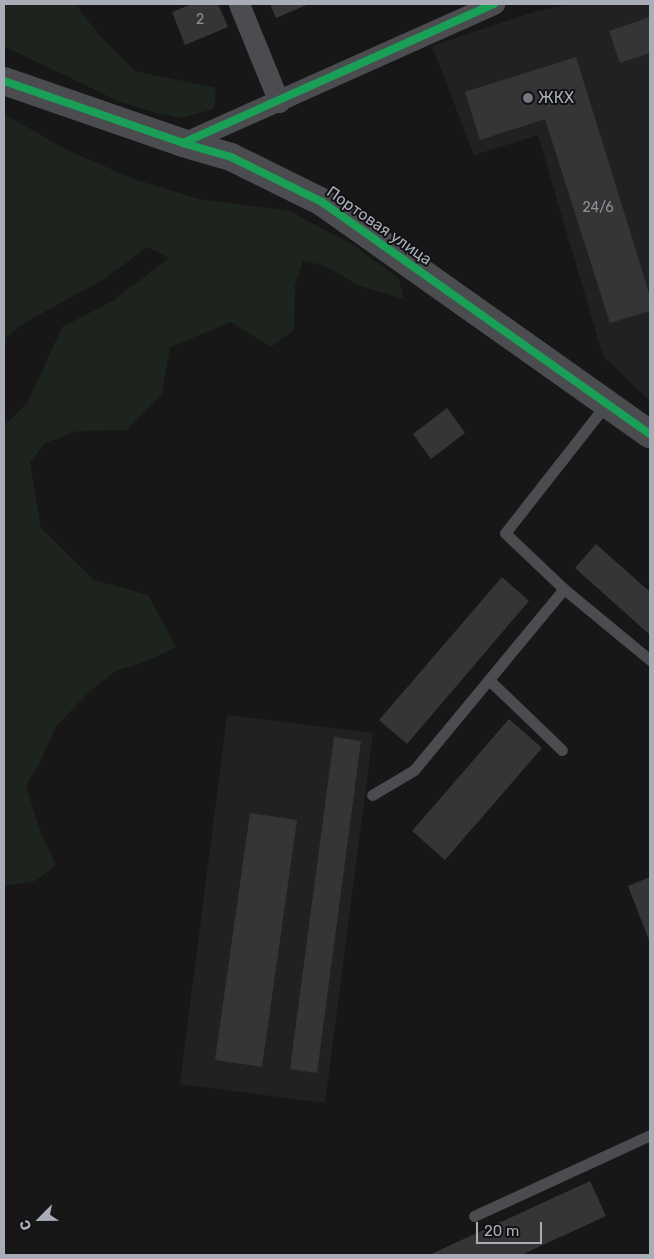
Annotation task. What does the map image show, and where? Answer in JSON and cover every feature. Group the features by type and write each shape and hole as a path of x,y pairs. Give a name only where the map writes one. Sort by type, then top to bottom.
{"street":[{"path":"239,4 279,102"},
{"path":"184,143 494,4"},
{"name":"Портовая улица","path":"4,81 184,143 232,157 322,202 650,434"}],"lane":[{"path":"607,403 505,533 564,588 650,660"},
{"path":"372,795 414,770 564,588"},
{"path":"489,680 562,750"},
{"path":"474,1216 650,1136"}],"shaded area":[{"path":"4,4 75,4 99,35 135,71 216,88 214,109 180,118 153,112 118,101 4,46"},
{"path":"573,4 650,4 650,401 603,356 538,135 474,155 432,46 534,12"},
{"path":"4,114 69,151 136,180 199,199 289,211 352,244 399,279 404,299 360,286 323,265 303,261 295,285 294,330 271,347 231,322 170,347 162,393 127,430 78,431 45,443 30,462 41,528 94,580 148,595 176,647 150,660 116,671 91,690 56,726 40,762 26,785 39,828 56,866 35,881 4,886 4,425 27,404 62,327 113,301 169,258 148,247 104,279 26,322 4,339"},
{"path":"227,715 373,733 325,1103 180,1084"}],"building":[{"path":"192,4 218,4 228,27 185,45 172,12"},
{"path":"270,4 309,4 276,18"},
{"path":"650,17 650,53 620,63 609,31"},
{"path":"576,57 650,296 650,311 610,323 545,119 480,140 465,92"},
{"path":"447,408 465,433 431,459 413,434"},
{"path":"596,544 650,592 650,635 575,568"},
{"path":"502,577 529,601 407,744 379,720"},
{"path":"509,719 542,748 445,860 412,831"},
{"path":"334,737 361,741 317,1073 290,1069"},
{"path":"250,813 297,820 262,1067 215,1060"},
{"path":"650,877 650,943 628,886"},
{"path":"590,1181 606,1216 521,1255 429,1255"}],"cycle path":[{"path":"183,143 494,4"},
{"path":"4,81 183,143 231,157 322,202 650,434"}],"place":[{"name":"ЖКХ","path":"528,98"}]}
